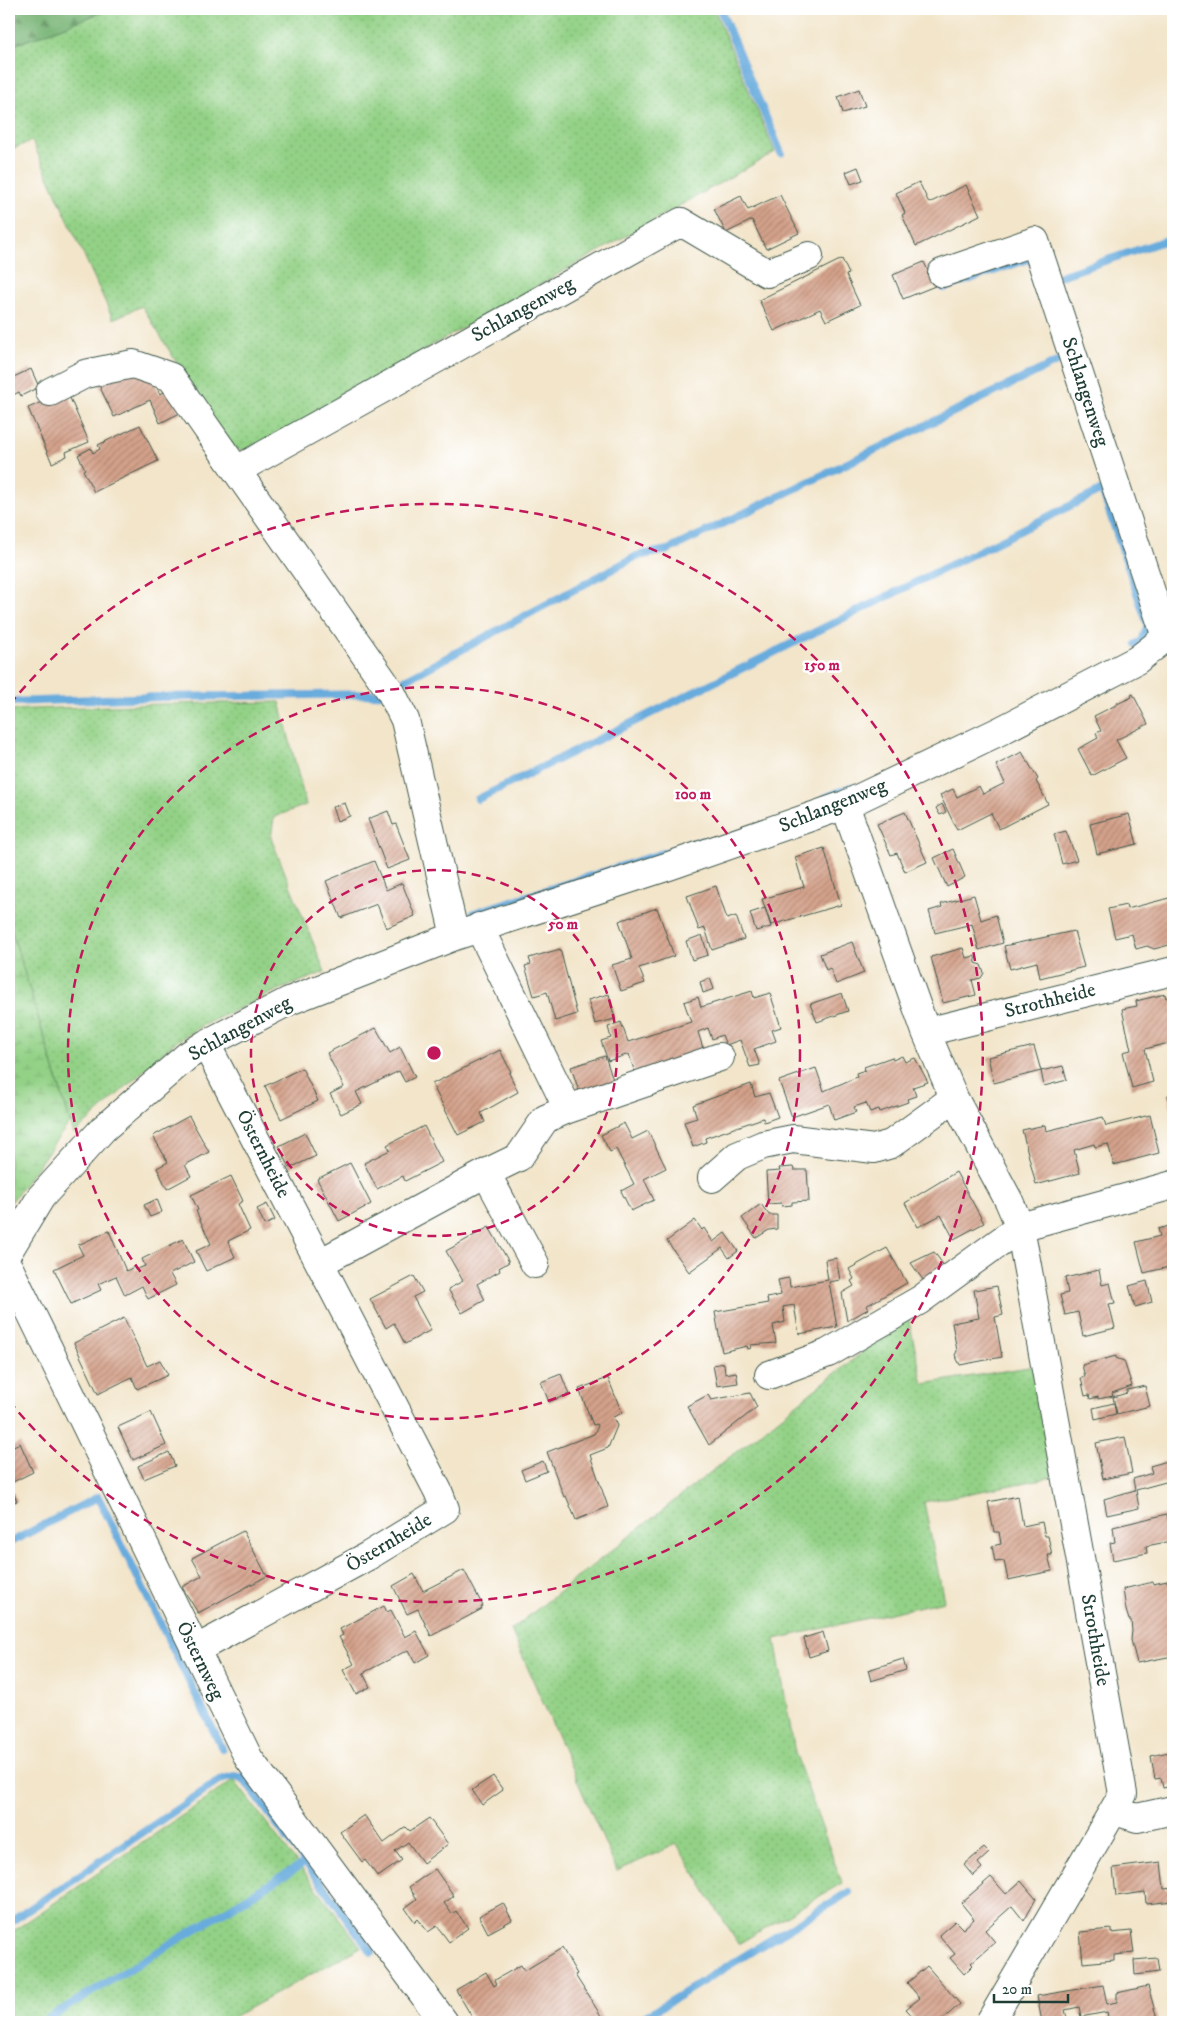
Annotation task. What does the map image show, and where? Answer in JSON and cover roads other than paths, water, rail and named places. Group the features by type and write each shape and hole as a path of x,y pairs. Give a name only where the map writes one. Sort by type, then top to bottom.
{"street":[{"name":"Schlangenweg","path":"237,470 681,222 767,273 809,256"},
{"name":"Schlangenweg","path":"9,1250 41,1197 103,1129 187,1056 206,1044 289,1001 467,931 669,866 845,805 1000,731 1119,669 1136,660 1170,635 1035,241 942,273"},
{"path":"50,392 85,374 133,364 171,377 391,692 406,720 467,931 568,1109"},
{"name":"Strothheide","path":"845,805 926,1032 954,1098 1010,1201 1020,1226 1123,1794 1115,1811 990,2022"},
{"name":"Strothheide","path":"926,1032 1173,971"},
{"name":"Östernheide","path":"195,1650 368,1556 445,1509 438,1491 206,1044"},
{"path":"320,1263 519,1157 546,1118 720,1057"},
{"path":"712,1178 737,1156 763,1145 793,1139 874,1149 891,1144 954,1098"},
{"path":"486,1173 535,1264"},
{"path":"769,1375 828,1353 912,1305 1020,1226 1173,1185"},
{"name":"Östernweg","path":"9,1268 248,1759 444,2022"},
{"path":"1115,1811 1137,1818 1173,1810"}],"waterway":[{"path":"720,9 781,153"},
{"path":"1060,276 1173,238"},
{"path":"944,288 1031,258 1032,262"},
{"path":"405,680 637,556 668,550 1063,359 1062,354"},
{"path":"478,799 1102,490 1148,625 1142,641 1136,644"},
{"path":"9,702 161,697 380,694"},
{"path":"825,798 851,787"},
{"path":"474,913 701,841"},
{"path":"9,1543 98,1497 222,1748"},
{"path":"9,1923 220,1780 234,1776 243,1778 372,1952"},
{"path":"42,2022 306,1862"},
{"path":"636,2022 849,1892"}]}
